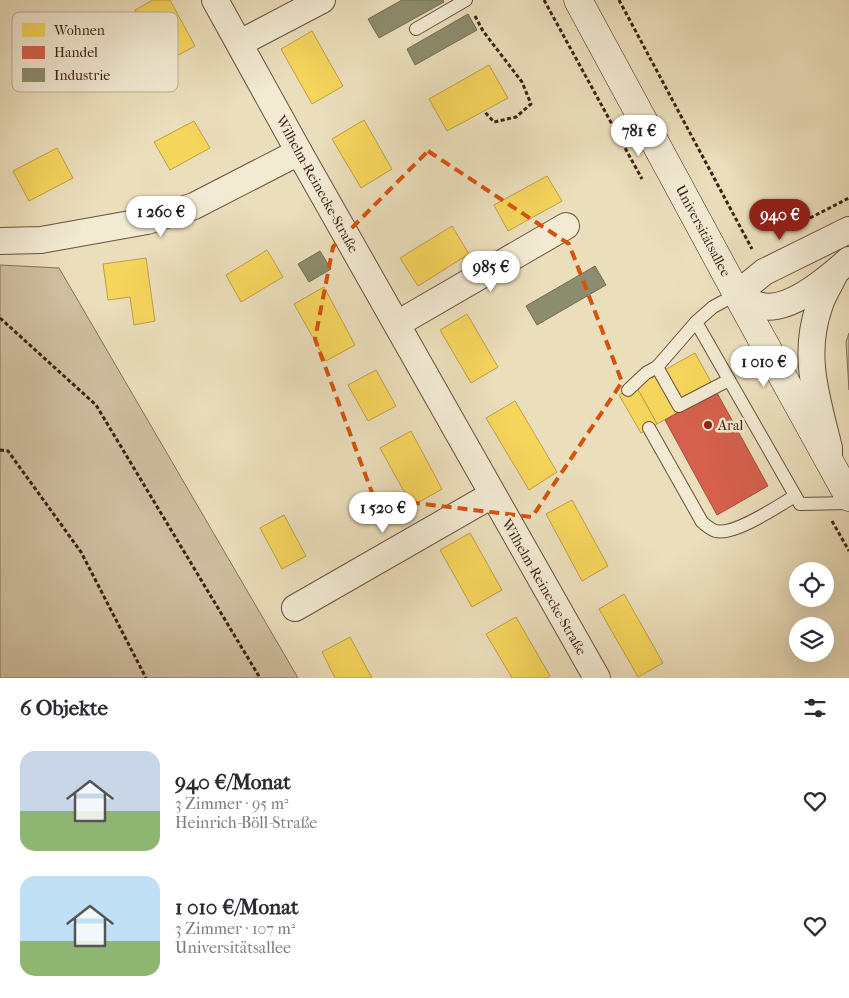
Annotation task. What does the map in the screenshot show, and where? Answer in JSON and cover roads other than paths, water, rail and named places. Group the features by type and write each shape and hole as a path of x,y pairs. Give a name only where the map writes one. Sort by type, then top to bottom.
{"main road":[{"name":"Universitätsallee","path":"578,0 849,498"}],"street":[{"name":"Wilhelm-Reinecke-Straße","path":"215,0 492,495 597,678"},
{"path":"240,43 322,0"},
{"path":"0,241 41,240 147,221 194,206 299,152"},
{"path":"397,324 566,226"},
{"path":"842,266 810,292 781,306 759,306 737,294 764,272 849,230"},
{"name":"Universitätsallee","path":"829,461 829,448 811,371 811,336 819,306 842,266"},
{"path":"295,608 492,495"}],"lane":[{"path":"416,29 466,0"},
{"path":"628,390 646,373 657,367 696,322 713,307 737,294"},
{"path":"696,322 800,504 849,502"},
{"path":"657,367 679,406 729,380"},
{"path":"650,428 702,522 715,531 727,532 739,528 795,496"}],"place":[{"name":"Aral","path":"708,425"}]}
